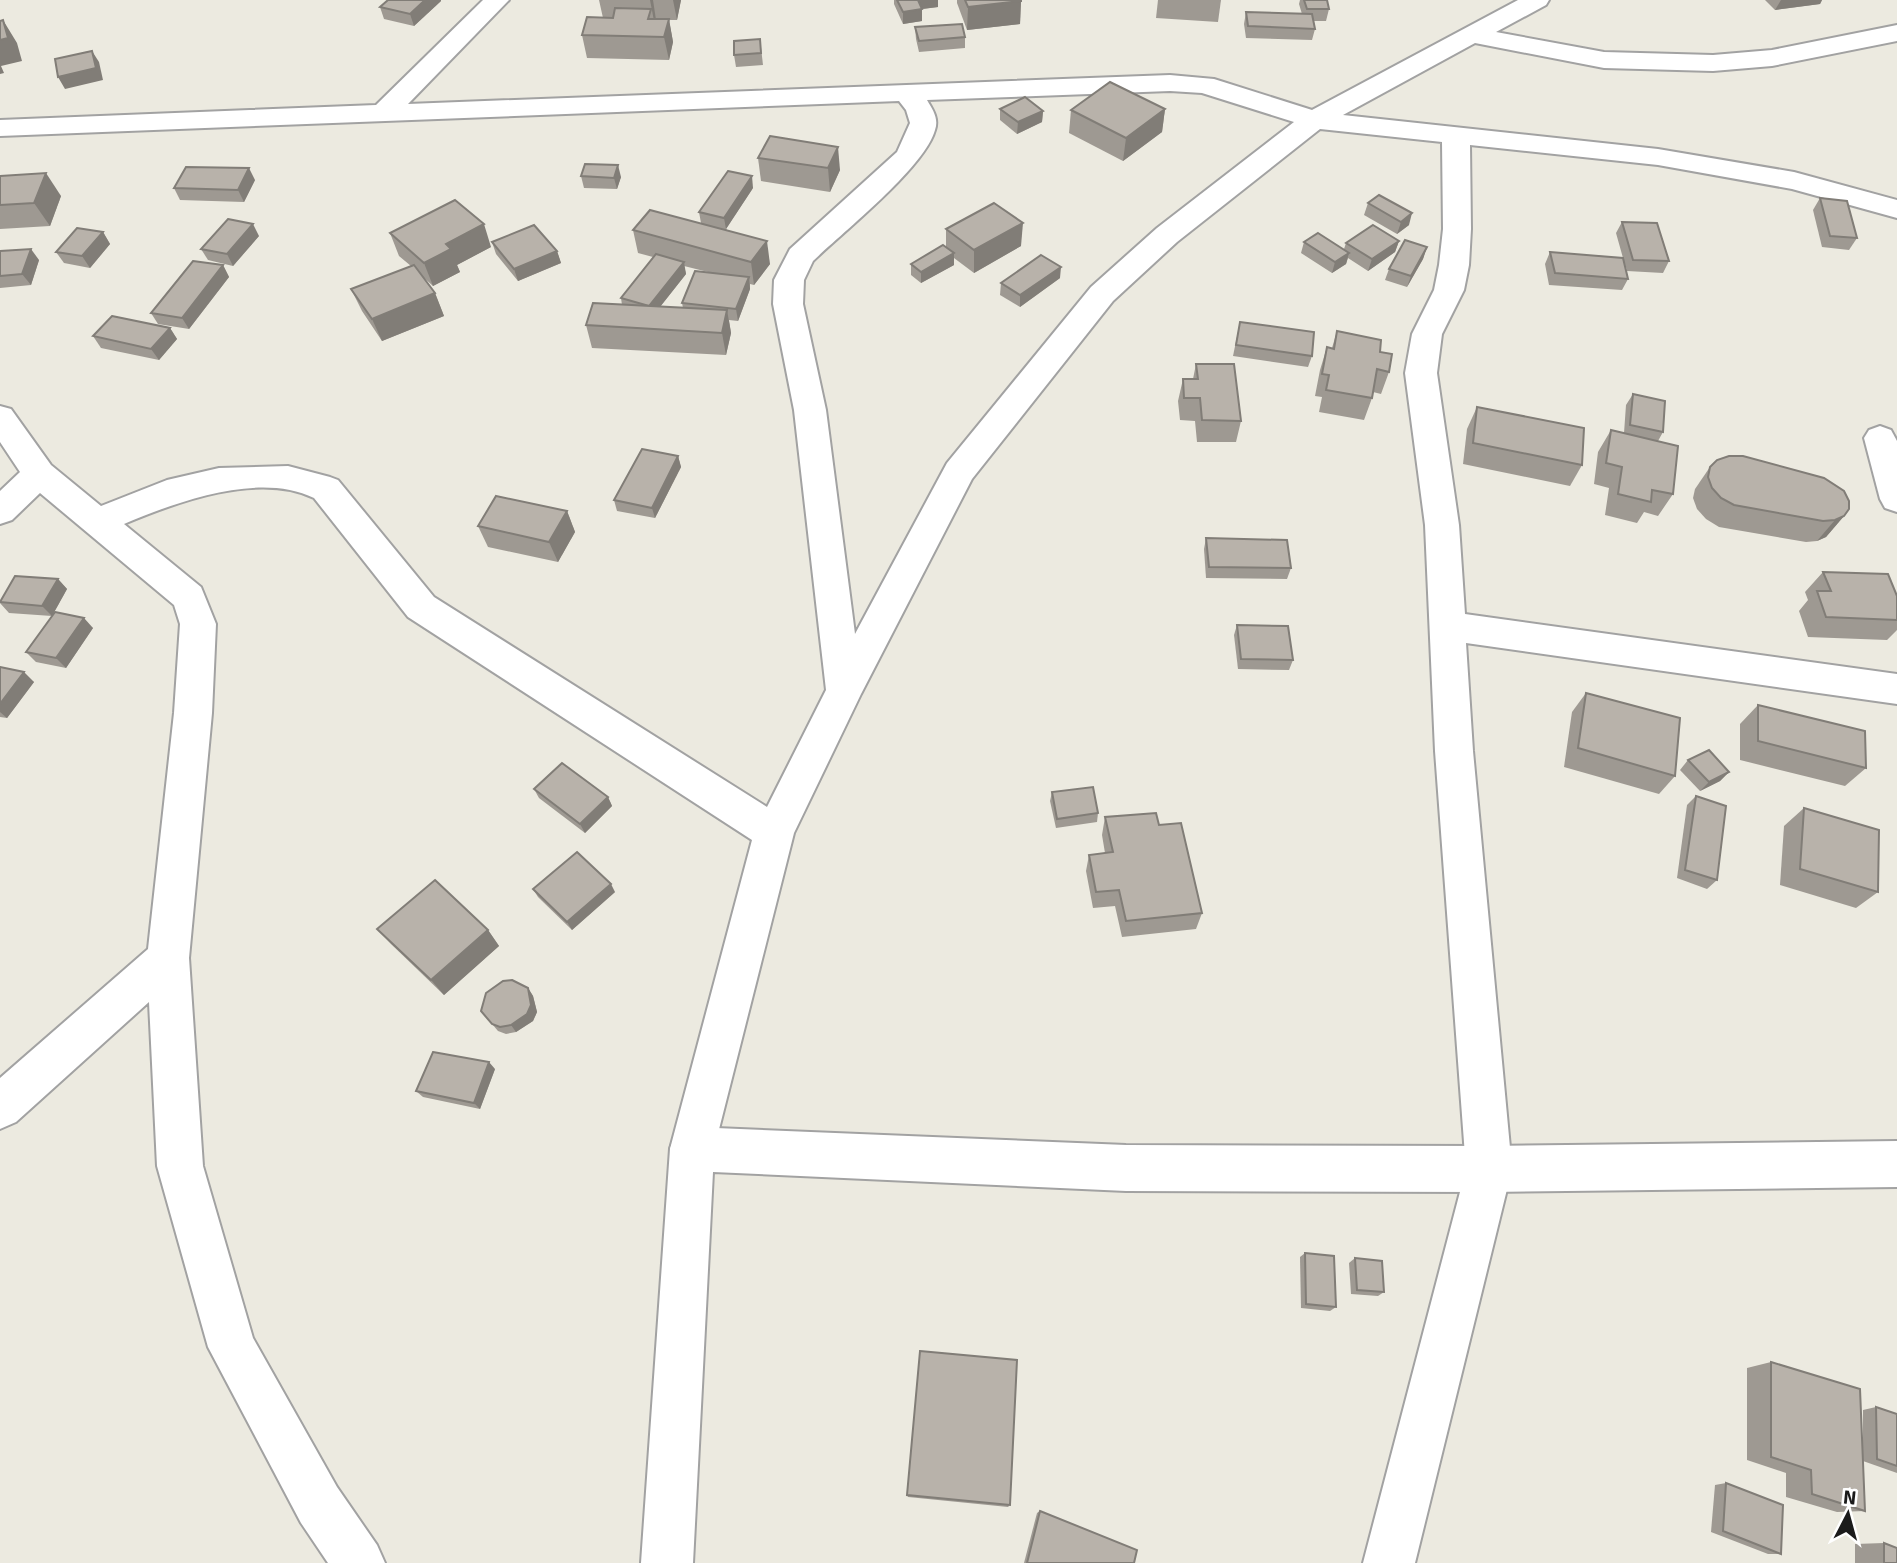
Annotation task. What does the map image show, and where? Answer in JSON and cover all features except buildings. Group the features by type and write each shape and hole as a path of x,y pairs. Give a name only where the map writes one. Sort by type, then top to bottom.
{"street":[{"path":"383,114 497,0"},
{"path":"667,1563 692,1149 774,833 844,690 959,472 1031,379 1102,294 1167,235 1314,120 1535,0"},
{"path":"1471,35 1604,60 1713,63 1773,58 1897,33"},
{"path":"0,128 1170,83 1205,85 1314,120 1658,157 1794,181 1897,209"},
{"path":"844,690 810,410 788,304 789,280 800,256 908,157 918,139 923,117 904,92"},
{"path":"1389,1563 1489,1169 1454,751 1442,525 1421,373 1427,334 1449,290 1454,265 1457,229 1455,136"},
{"path":"0,416 39,474 190,597 198,624 194,713 167,958 180,1166 232,1347 319,1505 359,1563"},
{"path":"1880,438 1897,499"},
{"path":"0,511 39,474"},
{"path":"99,521 174,490 223,477 289,476 312,481 326,489 421,607 774,833"},
{"path":"1447,626 1897,689"},
{"path":"0,1107 167,958"},
{"path":"692,1149 1126,1168 1489,1169 1897,1164"}]}
